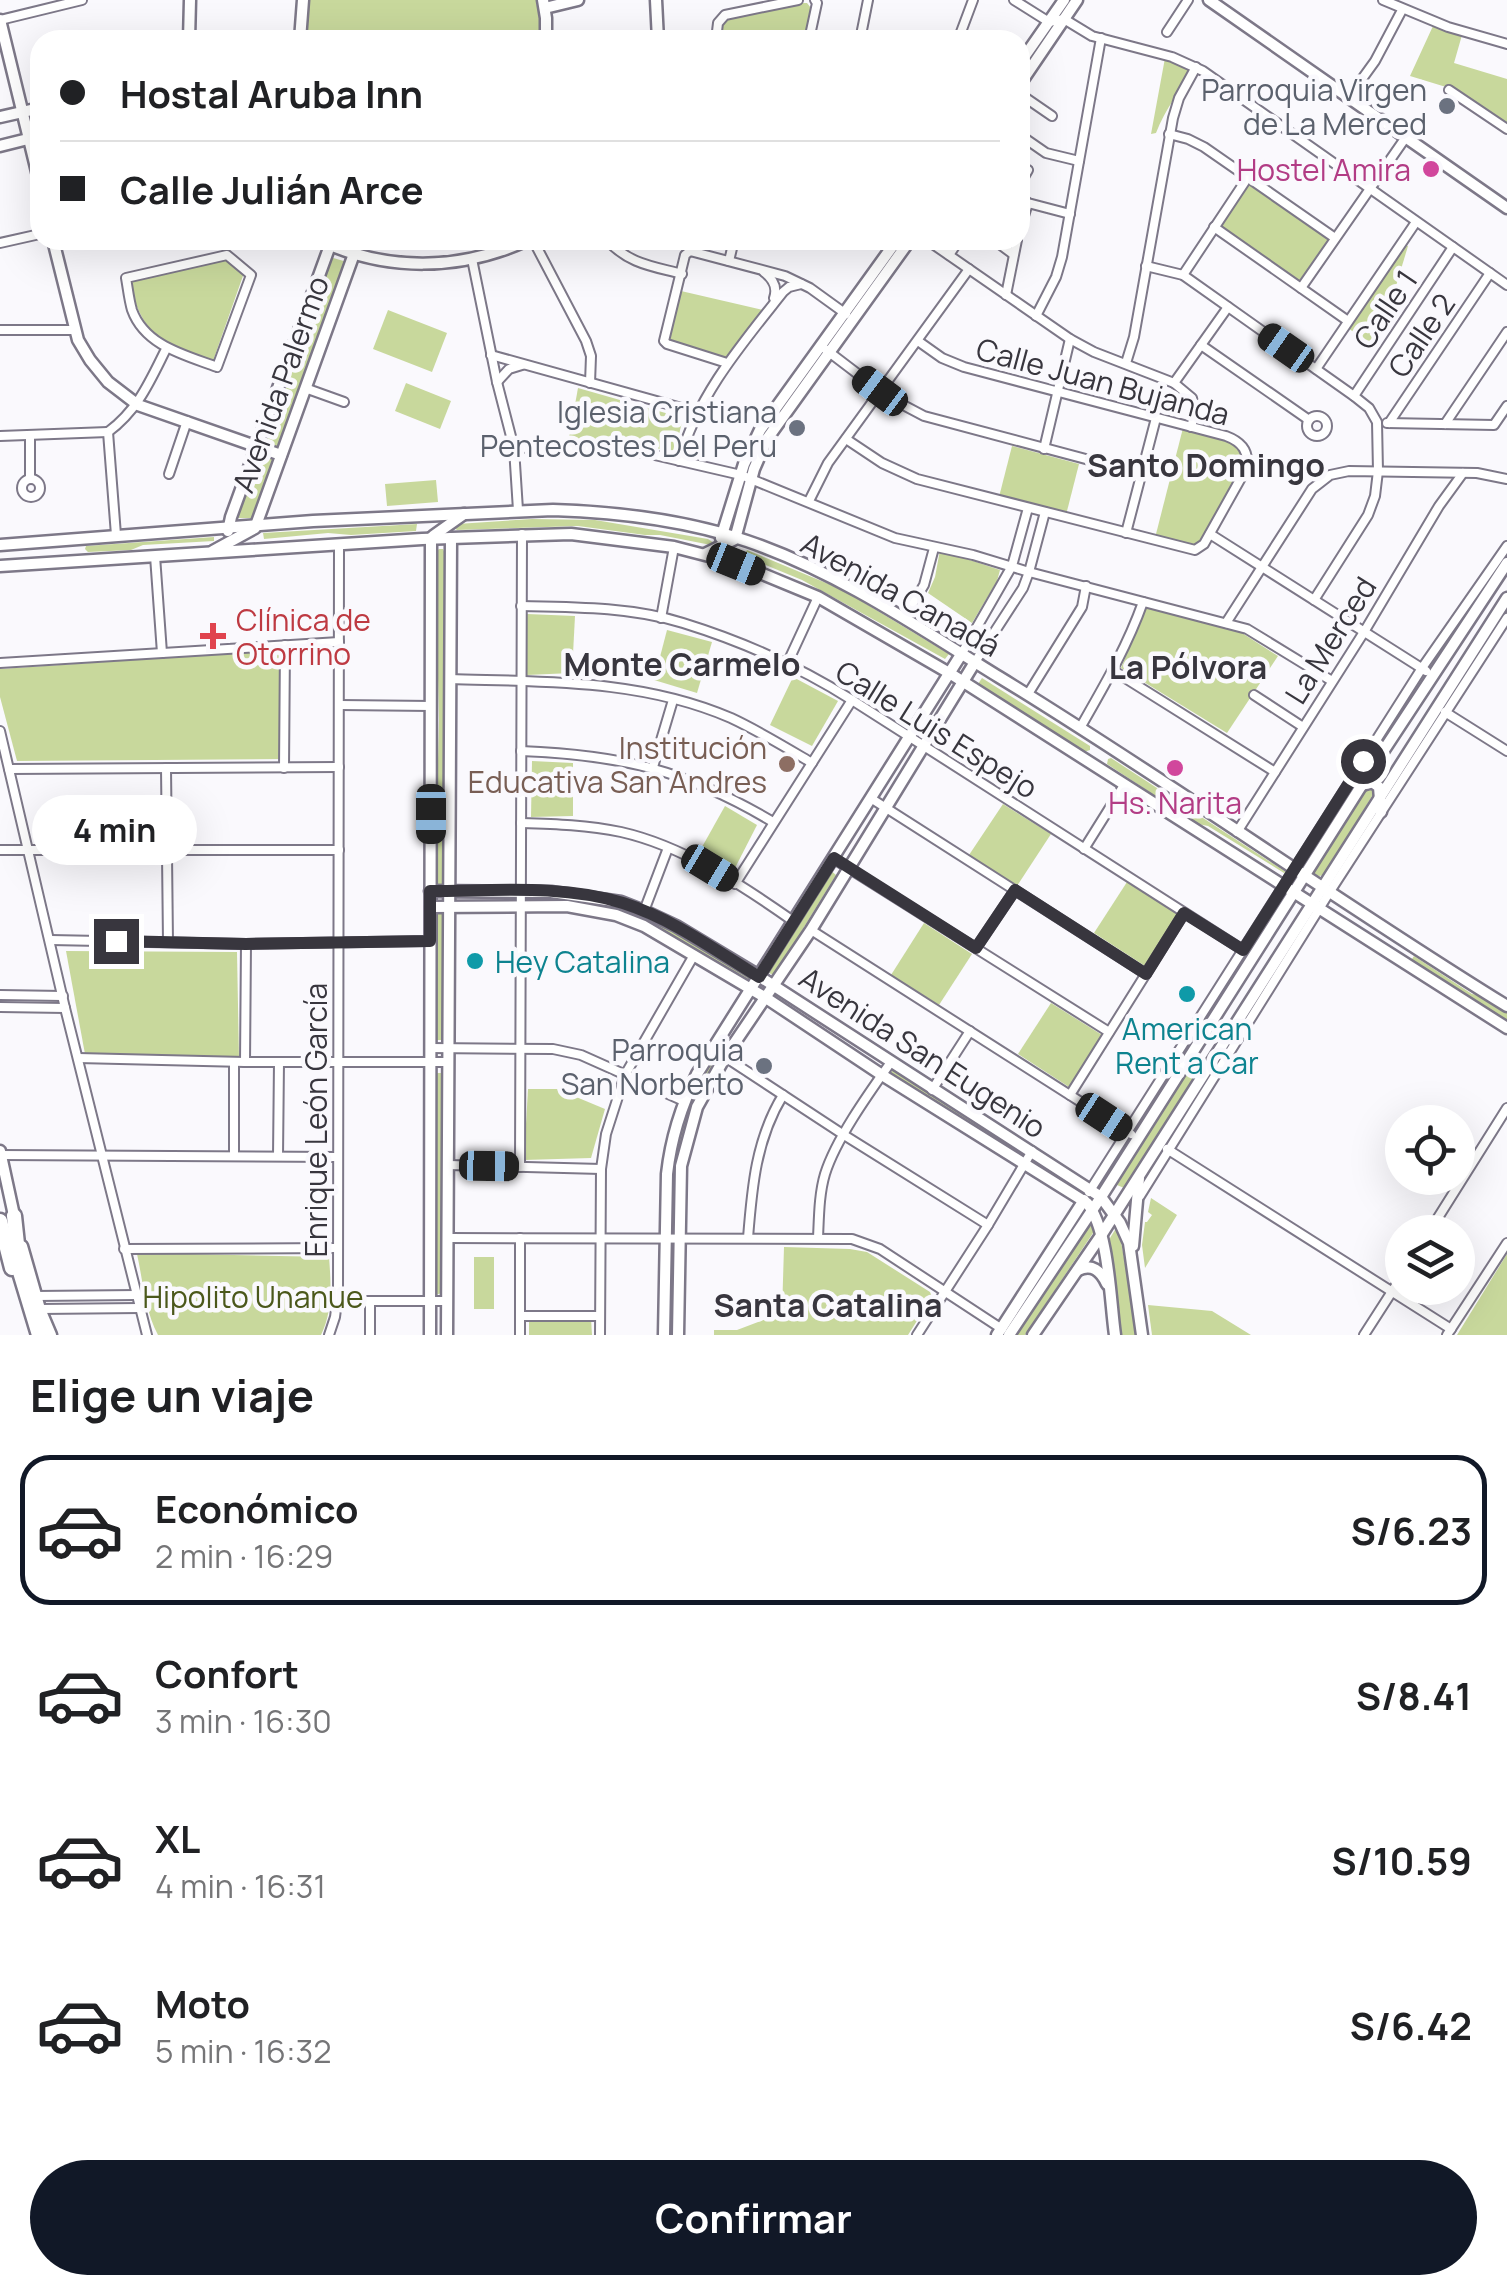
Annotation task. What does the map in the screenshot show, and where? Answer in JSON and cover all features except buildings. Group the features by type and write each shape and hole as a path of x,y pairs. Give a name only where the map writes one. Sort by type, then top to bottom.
{"highway":[{"path":"7,1218 36,1335"}],"street":[{"path":"30,127 22,112 0,20 82,0"},
{"path":"188,30 190,0"},
{"path":"301,30 303,0"},
{"path":"545,30 544,4 578,0"},
{"path":"656,0 658,30"},
{"path":"717,30 726,15 798,0"},
{"path":"811,30 815,0"},
{"path":"862,30 868,0"},
{"path":"962,30 974,0"},
{"path":"1014,0 1049,22 1064,19 1088,34 1196,67 1503,282 1507,269"},
{"path":"1030,49 1064,0"},
{"path":"1030,69 1077,0"},
{"path":"1167,32 1188,0"},
{"path":"1209,0 1507,208"},
{"path":"1383,0 1451,28 1507,44"},
{"path":"1350,98 1402,10"},
{"path":"1036,316 1056,277 1101,38"},
{"path":"1126,363 1134,337 1169,134 1179,98 1196,67"},
{"path":"1449,90 1507,128"},
{"path":"1030,101 1052,116"},
{"path":"0,117 30,110"},
{"path":"1169,134 1204,146 1335,238"},
{"path":"1301,288 1406,137"},
{"path":"0,146 30,138"},
{"path":"1030,142 1046,153 1080,160"},
{"path":"1183,275 1248,177"},
{"path":"1030,202 1070,214"},
{"path":"1316,369 1416,222"},
{"path":"1214,227 1348,321"},
{"path":"0,243 30,236"},
{"name":"Calle 1","path":"1354,396 1453,247"},
{"path":"55,250 82,350 120,393 138,404 281,454"},
{"name":"Avenida Palermo","path":"256,549 228,529 324,250"},
{"path":"345,250 385,261 416,264 472,259 503,250"},
{"name":"Avenida Palermo","path":"211,552 256,526 355,250"},
{"path":"535,250 592,356 590,382"},
{"path":"616,250 632,260 682,274"},
{"path":"729,261 732,250"},
{"path":"849,316 891,250"},
{"path":"736,564 724,546 722,533 746,477 760,430 902,250"},
{"path":"942,250 1070,339 1174,383 1192,398 1191,427"},
{"path":"949,255 952,250"},
{"path":"1008,250 1013,254"},
{"path":"1006,295 1014,250"},
{"path":"726,363 664,340 685,255 690,251 802,284 849,316"},
{"path":"227,255 251,275 217,367 166,349 136,318 126,278 227,255"},
{"path":"472,259 514,448 518,510"},
{"path":"1146,266 1183,275 1354,396 1369,408 1377,422 1378,471 1370,509 1314,600"},
{"path":"809,502 824,468 970,269"},
{"path":"760,270 774,284 772,306"},
{"name":"Calle 2","path":"1390,422 1490,273"},
{"path":"679,461 696,412 726,363 789,287 802,284"},
{"path":"1174,383 1228,307"},
{"path":"0,330 74,330"},
{"path":"1444,424 1507,332"},
{"path":"1044,449 1070,339"},
{"name":"Calle Juan Bujanda","path":"918,341 956,364 1235,440 1246,452 1248,462 1210,534"},
{"path":"1201,345 1308,420"},
{"path":"0,436 108,432 138,404 166,349"},
{"path":"825,349 901,405 944,423 1142,474"},
{"path":"492,355 696,412"},
{"path":"497,382 509,369 526,365"},
{"path":"305,388 344,402"},
{"path":"1377,422 1494,425 1507,406"},
{"path":"1126,533 1156,418"},
{"path":"169,474 187,421"},
{"path":"108,432 116,535"},
{"path":"30,435 30,479"},
{"path":"846,439 899,472 1028,508 1195,550 1210,534 1433,676"},
{"path":"514,448 592,447 646,453 746,477 874,530 1226,622 1248,630 1332,681"},
{"path":"1226,622 1320,481 1342,472 1378,471 1486,474 1507,479"},
{"path":"1438,472 1446,484 1438,506"},
{"name":"La Merced","path":"1238,832 1438,506 1462,474"},
{"path":"704,554 736,538 746,477"},
{"path":"664,1335 664,1238 670,1152 684,1101 697,1074 951,674 1012,566 1028,508"},
{"name":"Avenida Canadá","path":"0,545 518,510 614,514 722,533 836,580 904,618 1028,694 1418,952 1506,1004"},
{"path":"678,1335 681,1166 698,1107 725,1057 811,930 1023,588 1045,512"},
{"path":"430,1335 431,706 441,536 464,514"},
{"path":"417,516 441,536 450,679 447,1335"},
{"path":"520,1167 522,534"},
{"name":"Avenida Canadá","path":"0,566 522,534 571,534 704,554 818,596 951,674 1507,1028"},
{"path":"86,538 82,553 92,560"},
{"path":"61,540 70,550 63,562"},
{"name":"Enrique León García","path":"329,1335 337,1301 338,1248 339,544"},
{"path":"1004,1333 1090,1189 1294,869 1368,764 1422,668 1507,546"},
{"path":"662,618 674,547"},
{"path":"904,618 924,585 934,548"},
{"path":"156,556 162,653"},
{"path":"1004,1333 1093,1210 1362,785 1368,764 1382,754 1507,564"},
{"path":"1028,694 1082,607 1086,586"},
{"path":"787,664 818,596"},
{"path":"1033,1335 1139,1174 1164,1146 1380,812 1507,598"},
{"path":"1080,728 1114,671 1144,602"},
{"path":"990,605 1006,614"},
{"name":"Calle Luis Espejo","path":"521,606 579,607 681,622 787,664 852,700 1243,950"},
{"path":"1326,891 1400,765 1507,618"},
{"path":"0,663 339,642"},
{"path":"284,768 285,645"},
{"path":"1114,671 1275,772"},
{"path":"450,679 599,684 648,692 728,717 812,763"},
{"path":"1254,696 1303,728"},
{"path":"653,768 673,700"},
{"path":"735,884 852,700"},
{"path":"340,704 431,706"},
{"path":"1441,710 1507,751"},
{"path":"0,731 147,1335"},
{"path":"1081,757 1090,756 1095,748 1094,737"},
{"path":"1102,770 1100,761 1114,750"},
{"path":"521,751 580,753 653,768 715,790 773,822"},
{"path":"1382,754 1382,762 1388,768 1400,765"},
{"path":"9,769 340,767"},
{"path":"166,768 168,942"},
{"path":"1084,849 1124,785"},
{"path":"1362,785 1377,785 1381,792 1380,812"},
{"path":"872,799 1146,974"},
{"path":"521,823 572,824 625,833 668,848 793,921"},
{"path":"644,911 668,848"},
{"path":"0,850 339,850"},
{"path":"834,858 1108,1032"},
{"path":"976,948 1015,890"},
{"name":"Avenida San Eugenio","path":"430,891 590,896 621,902 676,926 1090,1189 1114,1214 1127,1236 1132,1257"},
{"name":"Avenida San Eugenio","path":"431,907 567,906 644,926 752,989 1084,1200 1093,1210"},
{"path":"1070,1095 1184,913"},
{"path":"811,930 1139,1139"},
{"path":"51,940 246,944 430,941"},
{"path":"245,1062 246,944"},
{"path":"1406,964 1406,954 1418,952"},
{"path":"600,1335 601,1169 606,1134 625,1075 694,954"},
{"path":"0,995 63,996"},
{"path":"1138,1200 1202,1076 1256,1000"},
{"path":"0,1007 65,1008"},
{"path":"932,1090 970,1030"},
{"path":"1197,1046 1202,1057 1213,1059"},
{"path":"430,1048 554,1049 581,1055 684,1101"},
{"path":"725,1057 988,1224"},
{"path":"78,1058 448,1062"},
{"path":"234,1062 234,1156"},
{"path":"278,1156 280,1062"},
{"path":"818,1238 822,1186 829,1163 890,1062"},
{"path":"1186,1064 1196,1066 1202,1076"},
{"path":"748,1238 753,1174 772,1112 783,1095"},
{"path":"1440,1215 1506,1114"},
{"path":"1164,1146 1385,1288"},
{"path":"917,1335 1032,1151"},
{"path":"51,1335 7,1218 0,1153 338,1157"},
{"path":"448,1166 601,1169"},
{"path":"1139,1174 1132,1257 1142,1335"},
{"path":"1093,1210 1102,1234 1116,1335"},
{"path":"448,1238 852,1239 872,1245 1004,1333"},
{"path":"520,1238 520,1335"},
{"path":"1411,1305 1449,1332 1507,1243"},
{"path":"124,1249 338,1248"},
{"path":"1077,1271 1086,1267 1096,1270 1109,1289"},
{"path":"36,1296 137,1295"},
{"path":"337,1301 447,1300"},
{"path":"370,1301 370,1335"},
{"path":"1112,1312 1124,1302 1138,1311"},
{"path":"1364,1335 1385,1303"},
{"path":"40,1308 140,1308"},
{"path":"520,1316 600,1316"}],"green space":[{"path":"309,0 536,0 539,17 539,30 305,30"},
{"path":"798,3 807,3 811,8 807,30 721,30 728,18"},
{"path":"1433,26 1462,35 1454,63 1507,79 1507,126 1448,86 1410,76"},
{"path":"1165,58 1193,69 1156,133 1151,134"},
{"path":"1249,183 1329,239 1299,281 1219,225"},
{"path":"1404,244 1408,246 1377,349 1348,328"},
{"path":"330,257 347,262 280,448 264,442"},
{"path":"225,258 244,273 213,361 167,343 157,335 141,315 129,281"},
{"path":"681,291 763,310 725,358 668,341"},
{"path":"388,310 447,333 432,372 373,349"},
{"path":"406,383 451,401 440,429 395,411"},
{"path":"578,388 683,418 675,451 569,438"},
{"path":"1183,428 1235,444 1243,458 1243,468 1204,539 1193,546 1155,538"},
{"path":"1012,446 1079,464 1066,515 999,497"},
{"path":"258,452 277,459 255,518 234,518"},
{"path":"436,480 438,502 387,506 385,484"},
{"path":"532,519 595,520 714,543 578,526 457,530 453,527"},
{"path":"417,524 416,531 351,535 328,533 264,539 263,533"},
{"path":"214,537 214,541 143,545 131,550 85,549 86,546"},
{"path":"439,549 446,556 441,887 435,884 439,720 435,553"},
{"path":"747,550 843,590 949,654 945,659 802,580 744,556"},
{"path":"940,550 1000,570 972,623 928,593"},
{"path":"1146,606 1242,633 1278,656 1227,733 1121,668"},
{"path":"527,614 575,616 572,673 527,675"},
{"path":"667,630 712,642 697,693 654,680"},
{"path":"281,650 283,759 17,761 0,697 0,669"},
{"path":"793,677 838,701 812,746 770,725"},
{"path":"982,678 1090,746 1090,750 1084,752 978,684"},
{"path":"1111,758 1286,872 1208,826 1198,824 1107,764"},
{"path":"532,761 573,763 573,816 531,817"},
{"path":"1366,786 1374,787 1375,791 1325,875 1313,873 1313,869"},
{"path":"1003,804 1051,834 1017,886 969,855"},
{"path":"725,806 757,825 735,868 702,847"},
{"path":"829,869 836,875 774,976 768,972"},
{"path":"1127,882 1178,914 1145,966 1094,933"},
{"path":"527,894 576,898 651,918 751,978 747,983 639,920 527,902"},
{"path":"437,912 444,912 443,1040 434,1040"},
{"path":"924,923 972,954 939,1005 891,975"},
{"path":"66,951 237,952 239,1058 85,1054"},
{"path":"1414,956 1472,994 1484,996 1507,1010 1507,1021 1410,962"},
{"path":"1051,1003 1102,1035 1069,1087 1018,1054"},
{"path":"710,1059 715,1064 678,1160 674,1230 669,1229 671,1161 687,1102"},
{"path":"894,1068 1026,1151 1022,1157 890,1074"},
{"path":"1186,1069 1195,1075 1124,1188 1117,1185"},
{"path":"433,1073 442,1073 441,1293 434,1296"},
{"path":"528,1089 557,1089 605,1109 591,1158 524,1160"},
{"path":"1151,1198 1177,1215 1145,1268 1142,1245 1145,1222 1152,1215 1148,1212"},
{"path":"1089,1223 1095,1230 1025,1335 1013,1335"},
{"path":"1118,1225 1138,1335 1120,1335 1107,1243"},
{"path":"784,1247 867,1252 932,1297 908,1335 714,1335 714,1330 737,1330 782,1313"},
{"name":"Hipolito Unanue","path":"137,1254 329,1257 331,1287 325,1326 321,1335 158,1335 145,1296"},
{"path":"1507,1254 1507,1335 1457,1335"},
{"path":"474,1257 494,1257 494,1309 474,1309"},
{"path":"1148,1305 1212,1311 1251,1335 1152,1335"},
{"path":"591,1318 592,1335 529,1335 529,1319"}],"place":[{"name":"Parroquia Virgen de La Merced","path":"1447,106"},
{"name":"Hostel Amira","path":"1431,169"},
{"name":"Iglesia Cristiana Pentecostes Del Peru","path":"797,428"},
{"name":"Clínica de Otorrino","path":"213,636"},
{"name":"Institución Educativa San Andres","path":"787,764"},
{"name":"Hs. Narita","path":"1175,768"},
{"name":"Hey Catalina","path":"475,961"},
{"name":"American Rent a Car","path":"1187,994"},
{"name":"Parroquia San Norberto","path":"764,1066"}],"district":[{"name":"Santo Domingo","path":"1206,465"},
{"name":"Monte Carmelo","path":"682,664"},
{"name":"La Pólvora","path":"1188,667"},
{"name":"Santa Catalina","path":"828,1305"}],"route":[{"path":"116,941 430,941 430,891 550,892 621,902 644,911 759,977 834,858 976,948 1015,890 1146,974 1184,913 1243,950 1363,761"}]}
